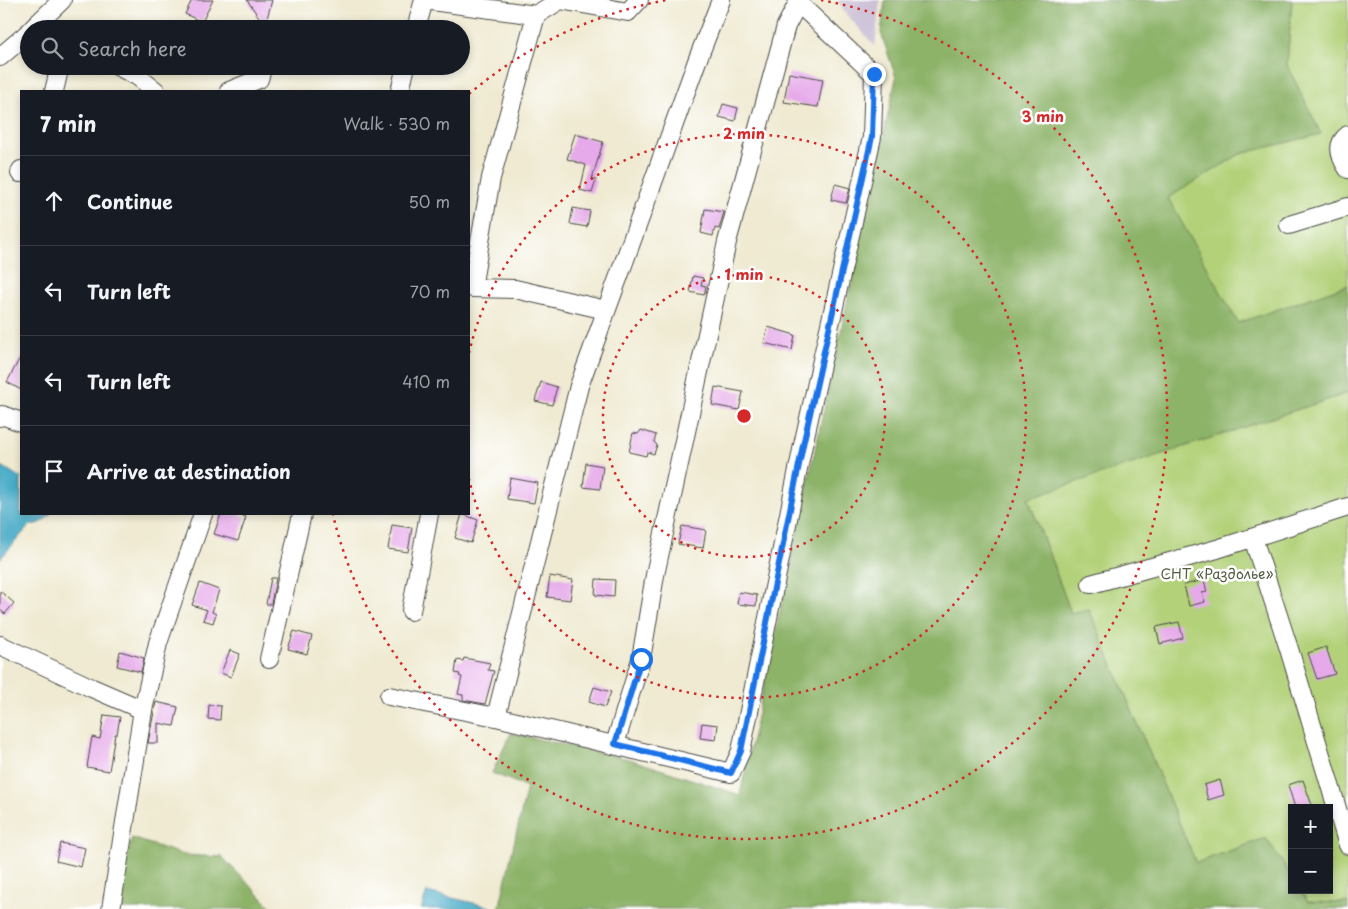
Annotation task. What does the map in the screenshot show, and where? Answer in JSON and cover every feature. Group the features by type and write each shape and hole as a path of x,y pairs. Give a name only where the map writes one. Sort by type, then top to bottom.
{"street":[{"path":"43,20 62,0"},
{"path":"418,20 424,0 536,15 560,0 628,12 639,0"},
{"path":"496,717 579,386 697,60 721,0"},
{"path":"390,696 496,717 731,773 741,751 803,445 872,137 874,74 798,2 786,26 727,242 655,575 641,659 615,744"},
{"path":"536,15 491,178 470,293 515,289 606,310"},
{"path":"0,57 20,40"},
{"path":"54,90 58,75"},
{"path":"135,75 155,90"},
{"path":"231,90 258,79 260,75"},
{"path":"400,90 404,75"},
{"path":"1348,135 1339,148 1341,157 1348,169"},
{"path":"1289,225 1348,207"},
{"path":"0,417 2,415 20,422"},
{"path":"1091,584 1252,538 1348,507"},
{"path":"111,909 144,710 158,644 203,515"},
{"path":"269,659 302,515"},
{"path":"411,611 430,515"},
{"path":"1252,538 1289,649 1348,845"},
{"path":"0,644 92,688 144,710"}],"shaded area":[{"path":"838,0 880,0 875,46 844,12"}],"green space":[{"path":"885,0 1292,0 1287,65 1321,134 1240,154 1168,198 1238,323 1348,285 1348,393 1028,498 1071,613 1089,609 1196,863 1266,838 1288,871 1288,894 1303,894 1308,902 1348,903 1348,909 499,909 527,787 492,773 511,733 629,759 740,795 896,78 881,33"},
{"path":"1292,0 1348,0 1348,285 1238,323 1168,198 1240,154 1321,134 1287,65"},
{"name":"СНТ «Раздолье»","path":"1348,393 1348,903 1308,902 1303,894 1333,894 1333,804 1288,804 1288,871 1266,838 1196,863 1089,609 1071,613 1028,497"},
{"path":"132,838 184,855 222,857 273,909 111,909"}],"water":[{"path":"0,465 20,477 20,515 50,515 42,522 29,526 0,559"},
{"path":"427,892 491,907 490,909 421,909"}],"building":[{"path":"192,0 213,0 203,20 198,20 185,14"},
{"path":"247,0 272,0 267,20 261,20"},
{"path":"789,73 823,79 818,107 784,102"},
{"path":"723,104 738,108 735,121 719,117"},
{"path":"575,134 603,142 592,179 596,180 592,193 580,190 586,165 567,159"},
{"path":"835,184 850,188 846,203 831,200"},
{"path":"573,208 590,211 587,227 570,224"},
{"path":"705,209 724,212 719,229 715,228 713,236 701,233"},
{"path":"693,276 703,278 701,285 706,286 704,295 690,292"},
{"path":"768,327 795,335 792,350 764,343"},
{"path":"20,358 20,389 7,382"},
{"path":"541,382 557,387 552,405 535,401"},
{"path":"715,387 743,392 739,410 712,405"},
{"path":"641,430 656,435 654,442 657,445 654,454 647,452 646,456 629,452 633,433 638,434"},
{"path":"586,463 603,466 600,489 583,487"},
{"path":"510,478 538,483 534,503 507,499"},
{"path":"221,515 240,515 246,517 238,541 214,534"},
{"path":"462,515 478,520 471,543 455,538"},
{"path":"392,525 412,528 408,552 388,549"},
{"path":"682,526 706,530 703,548 678,544"},
{"path":"550,576 573,580 570,600 547,597"},
{"path":"271,578 276,578 271,604 266,604"},
{"path":"596,579 615,580 614,597 595,595"},
{"path":"1204,580 1207,592 1202,593 1205,602 1189,606 1184,585"},
{"path":"200,583 219,590 212,612 216,614 213,623 203,620 207,610 192,605"},
{"path":"0,591 14,603 5,614 0,610"},
{"path":"739,592 757,595 756,606 737,604"},
{"path":"1179,622 1183,638 1160,644 1156,627"},
{"path":"294,631 312,636 307,654 288,649"},
{"path":"1326,647 1335,674 1317,679 1308,653"},
{"path":"230,650 240,654 231,677 221,673"},
{"path":"120,651 144,658 141,672 117,666"},
{"path":"464,658 490,663 488,670 494,671 485,704 463,700 463,695 458,694 462,677 459,676 460,674 455,673 457,660 463,661"},
{"path":"594,687 611,692 605,707 589,702"},
{"path":"156,702 178,707 174,726 158,723 158,743 148,743"},
{"path":"209,705 221,706 220,720 208,719"},
{"path":"104,715 120,717 117,734 115,734 109,771 87,767 92,737 100,739"},
{"path":"702,723 718,725 716,740 700,738"},
{"path":"1220,780 1224,795 1208,800 1204,785"},
{"path":"1303,780 1312,804 1294,804 1288,785"},
{"path":"60,843 85,848 81,867 56,861"}],"route":[{"path":"641,659 615,744 731,773 741,751 803,445 872,137 874,74"}]}
